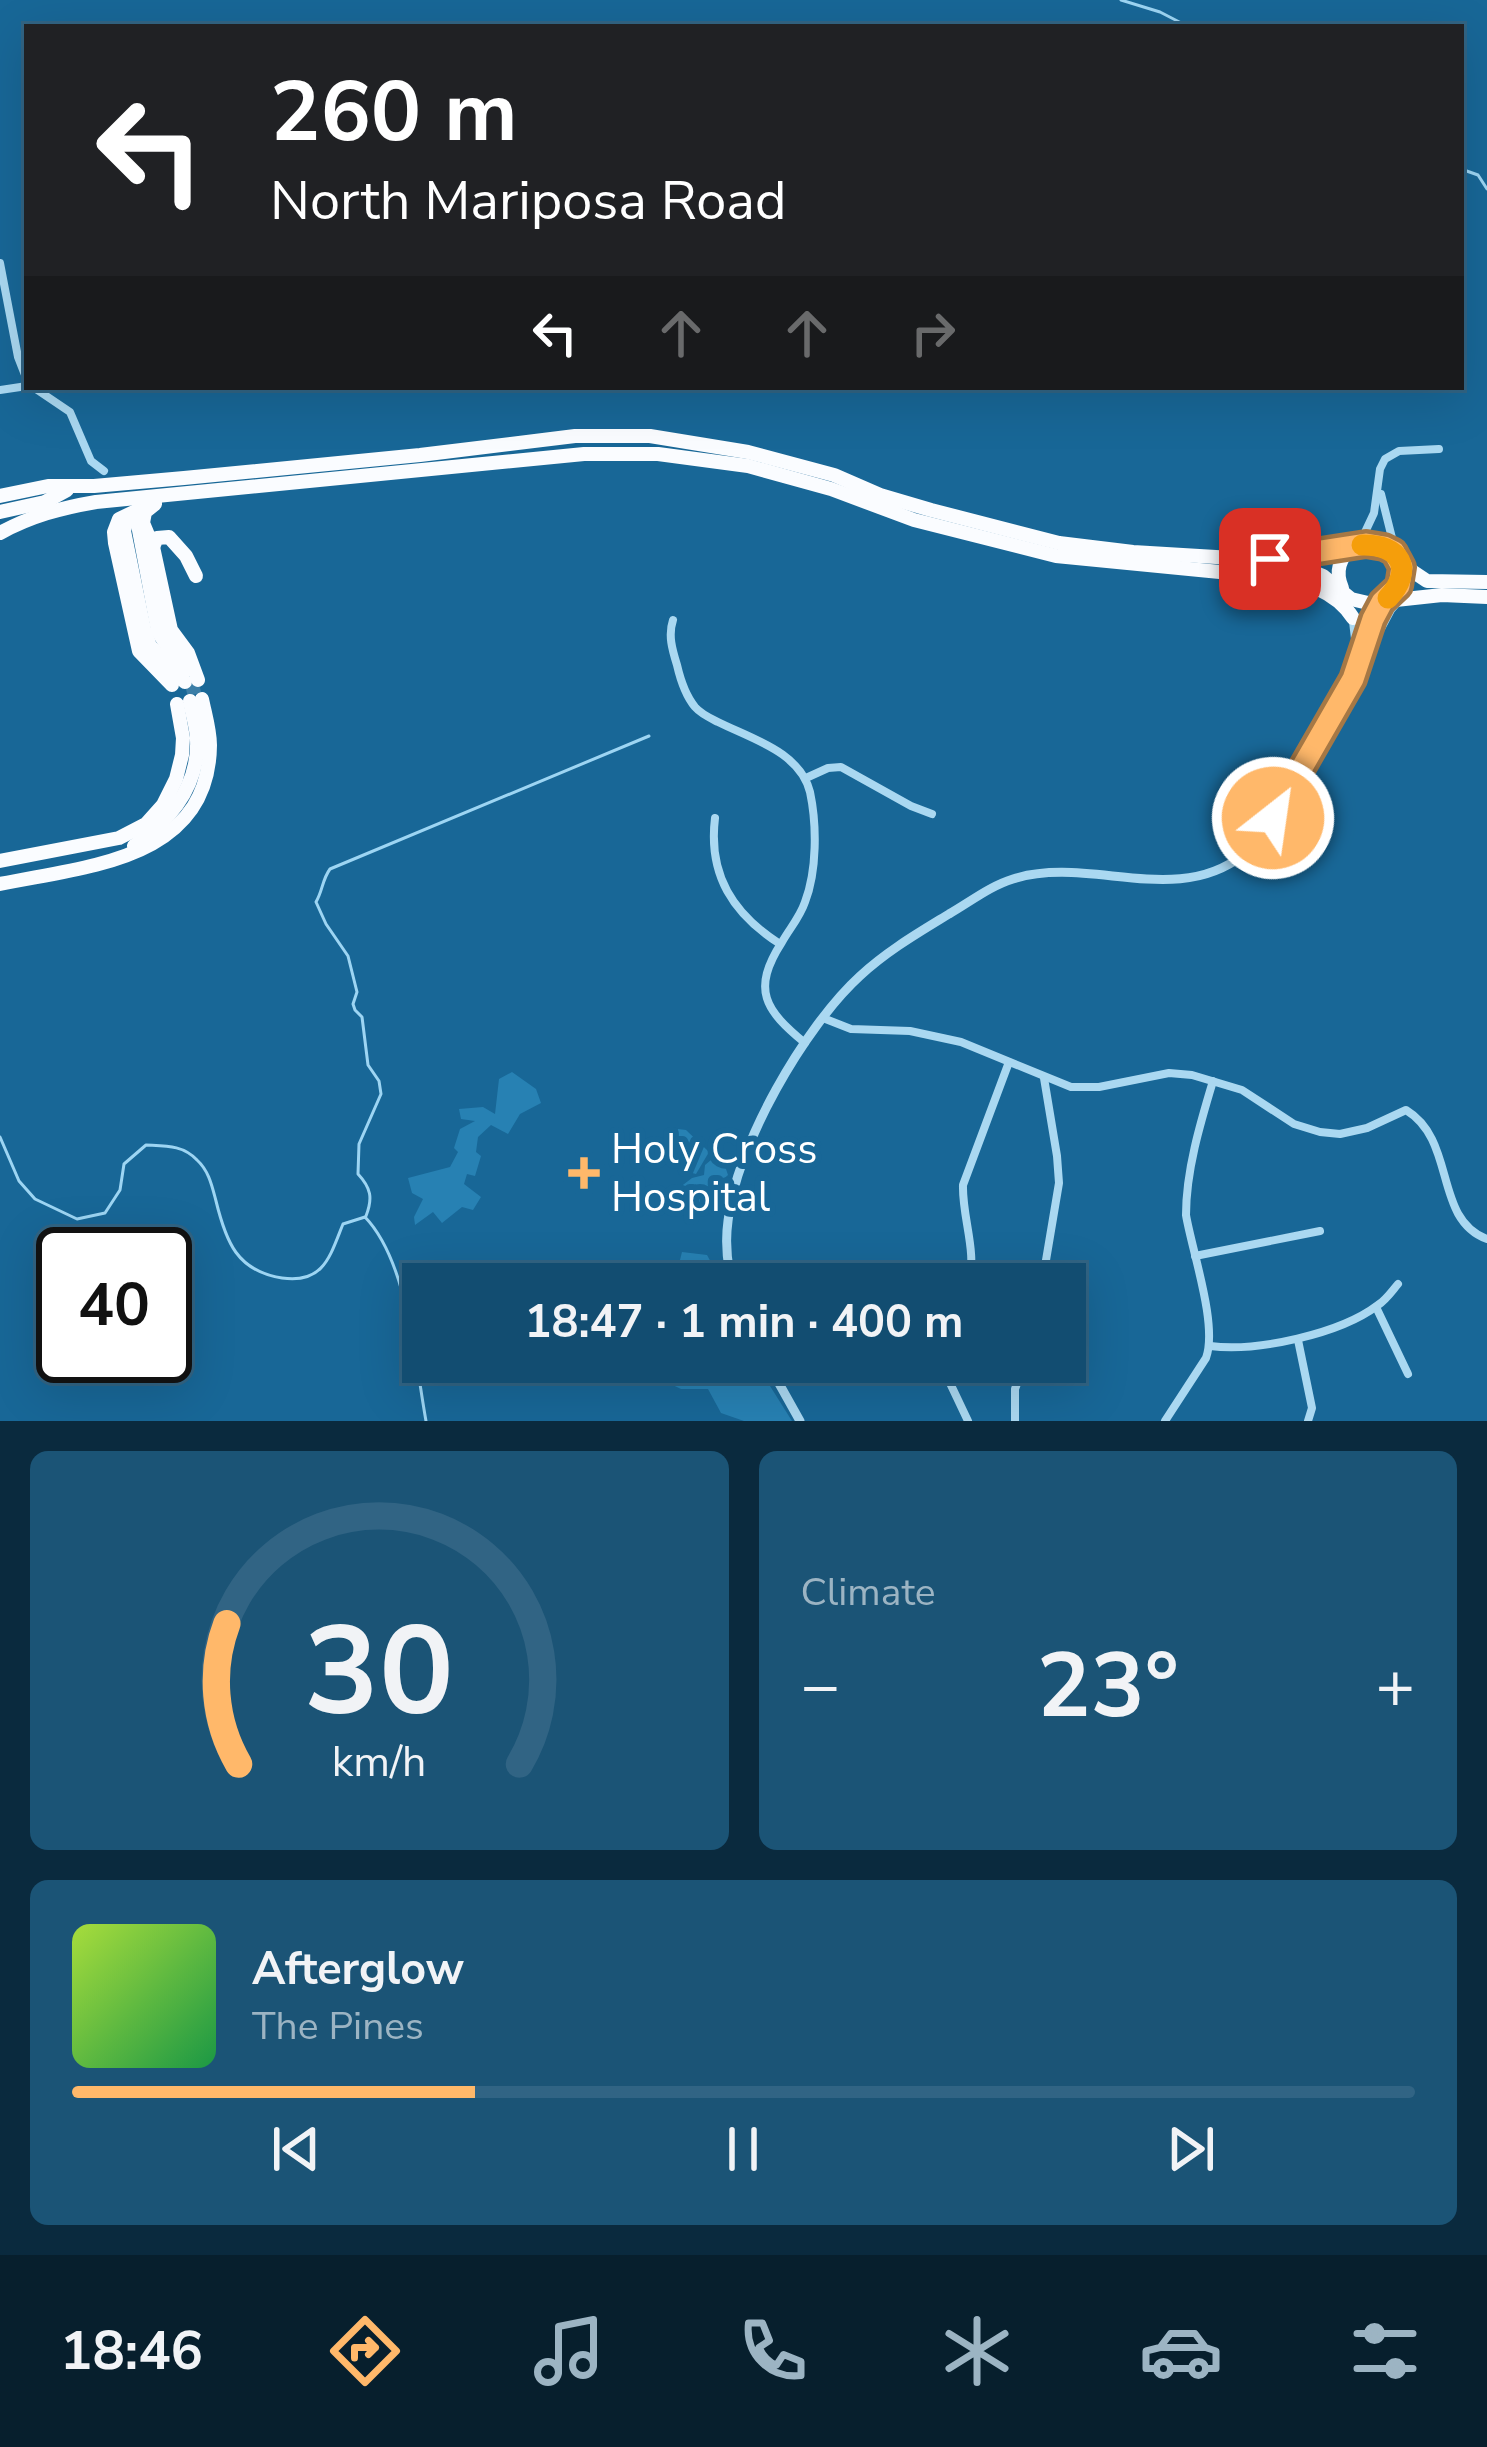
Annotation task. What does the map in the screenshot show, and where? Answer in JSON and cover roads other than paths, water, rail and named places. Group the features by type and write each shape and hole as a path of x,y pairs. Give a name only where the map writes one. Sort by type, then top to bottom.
{"highway":[{"path":"185,680 139,651 114,532 119,519 141,513 177,489 575,436 650,436 748,452 834,475 931,510 1059,543 1249,560 1356,545 1384,547 1427,581 1487,582"},
{"path":"0,504 49,486 84,491 177,489 584,454 658,454 748,466 831,489 914,520 1056,556 1306,584 1336,599 1353,618"},
{"path":"0,532 84,491"},
{"path":"141,513 170,630 188,653 185,680"},
{"path":"141,513 164,630 184,657 185,680"},
{"path":"153,547 157,538 169,537 187,556 196,576"},
{"path":"1345,593 1338,567 1356,545"},
{"path":"1390,600 1401,582 1398,557"},
{"path":"1230,574 1306,569 1358,601 1487,597"},
{"path":"0,861 133,833 146,824 163,805 176,779 189,702"},
{"path":"101,862 156,830 183,797 193,773 197,740 189,702"},
{"path":"0,884 133,855 158,842 194,804 207,777 210,741 189,702"}],"street":[{"path":"0,263 24,372"},
{"path":"38,390 70,412 91,461 104,471"},
{"path":"1356,545 1374,513 1381,466 1389,455 1439,449"},
{"path":"1380,487 1398,557"},
{"path":"1342,693 1356,643 1345,593"},
{"path":"1356,672 1367,634 1390,600"},
{"path":"728,1263 728,1220 738,1174 770,1104 805,1043 862,974 892,950 1012,879 1070,874 1172,881 1198,878 1241,857 1256,844 1289,792 1390,610 1390,600"},
{"path":"673,620 669,633 677,669 696,709 787,756 806,778 812,803 811,885 766,977 766,999 778,1018 805,1043"},
{"path":"806,778 841,767 932,814"},
{"path":"715,818 712,838 731,901 746,919 780,944"},
{"path":"823,1018 851,1029 935,1035 1071,1087 1168,1072 1192,1075 1242,1090 1294,1124 1320,1132 1340,1134 1410,1112 1437,1149 1456,1215 1487,1239"},
{"path":"971,1263 963,1185 1009,1062"},
{"path":"1044,1078 1059,1183 1046,1263"},
{"path":"1165,1421 1210,1346 1186,1199 1213,1082"},
{"path":"1195,1256 1320,1231"},
{"path":"1210,1346 1298,1340 1376,1307 1399,1284"},
{"path":"1376,1307 1408,1374"},
{"path":"1298,1340 1312,1408 1308,1421"},
{"path":"779,1383 800,1421"},
{"path":"950,1383 968,1421"},
{"path":"1016,1421 1018,1383"}],"waterway":[{"path":"1121,0 1183,24"},
{"path":"1464,170 1478,175 1487,189"},
{"path":"366,1216 370,1194 358,1174 359,1144 381,1094 368,1065 362,1017 353,1004 357,992 348,956 316,902 327,873 649,736"},
{"path":"0,1137 19,1181 35,1199 77,1219 105,1213 120,1190 124,1164 146,1145 186,1151 207,1174 236,1252 254,1269 282,1278 316,1272 329,1257 343,1224 365,1217 380,1236 400,1286 426,1421"}],"tunnel":[{"path":"191,681 196,700"}],"place":[{"name":"Holy Cross Hospital","path":"584,1173"}]}
